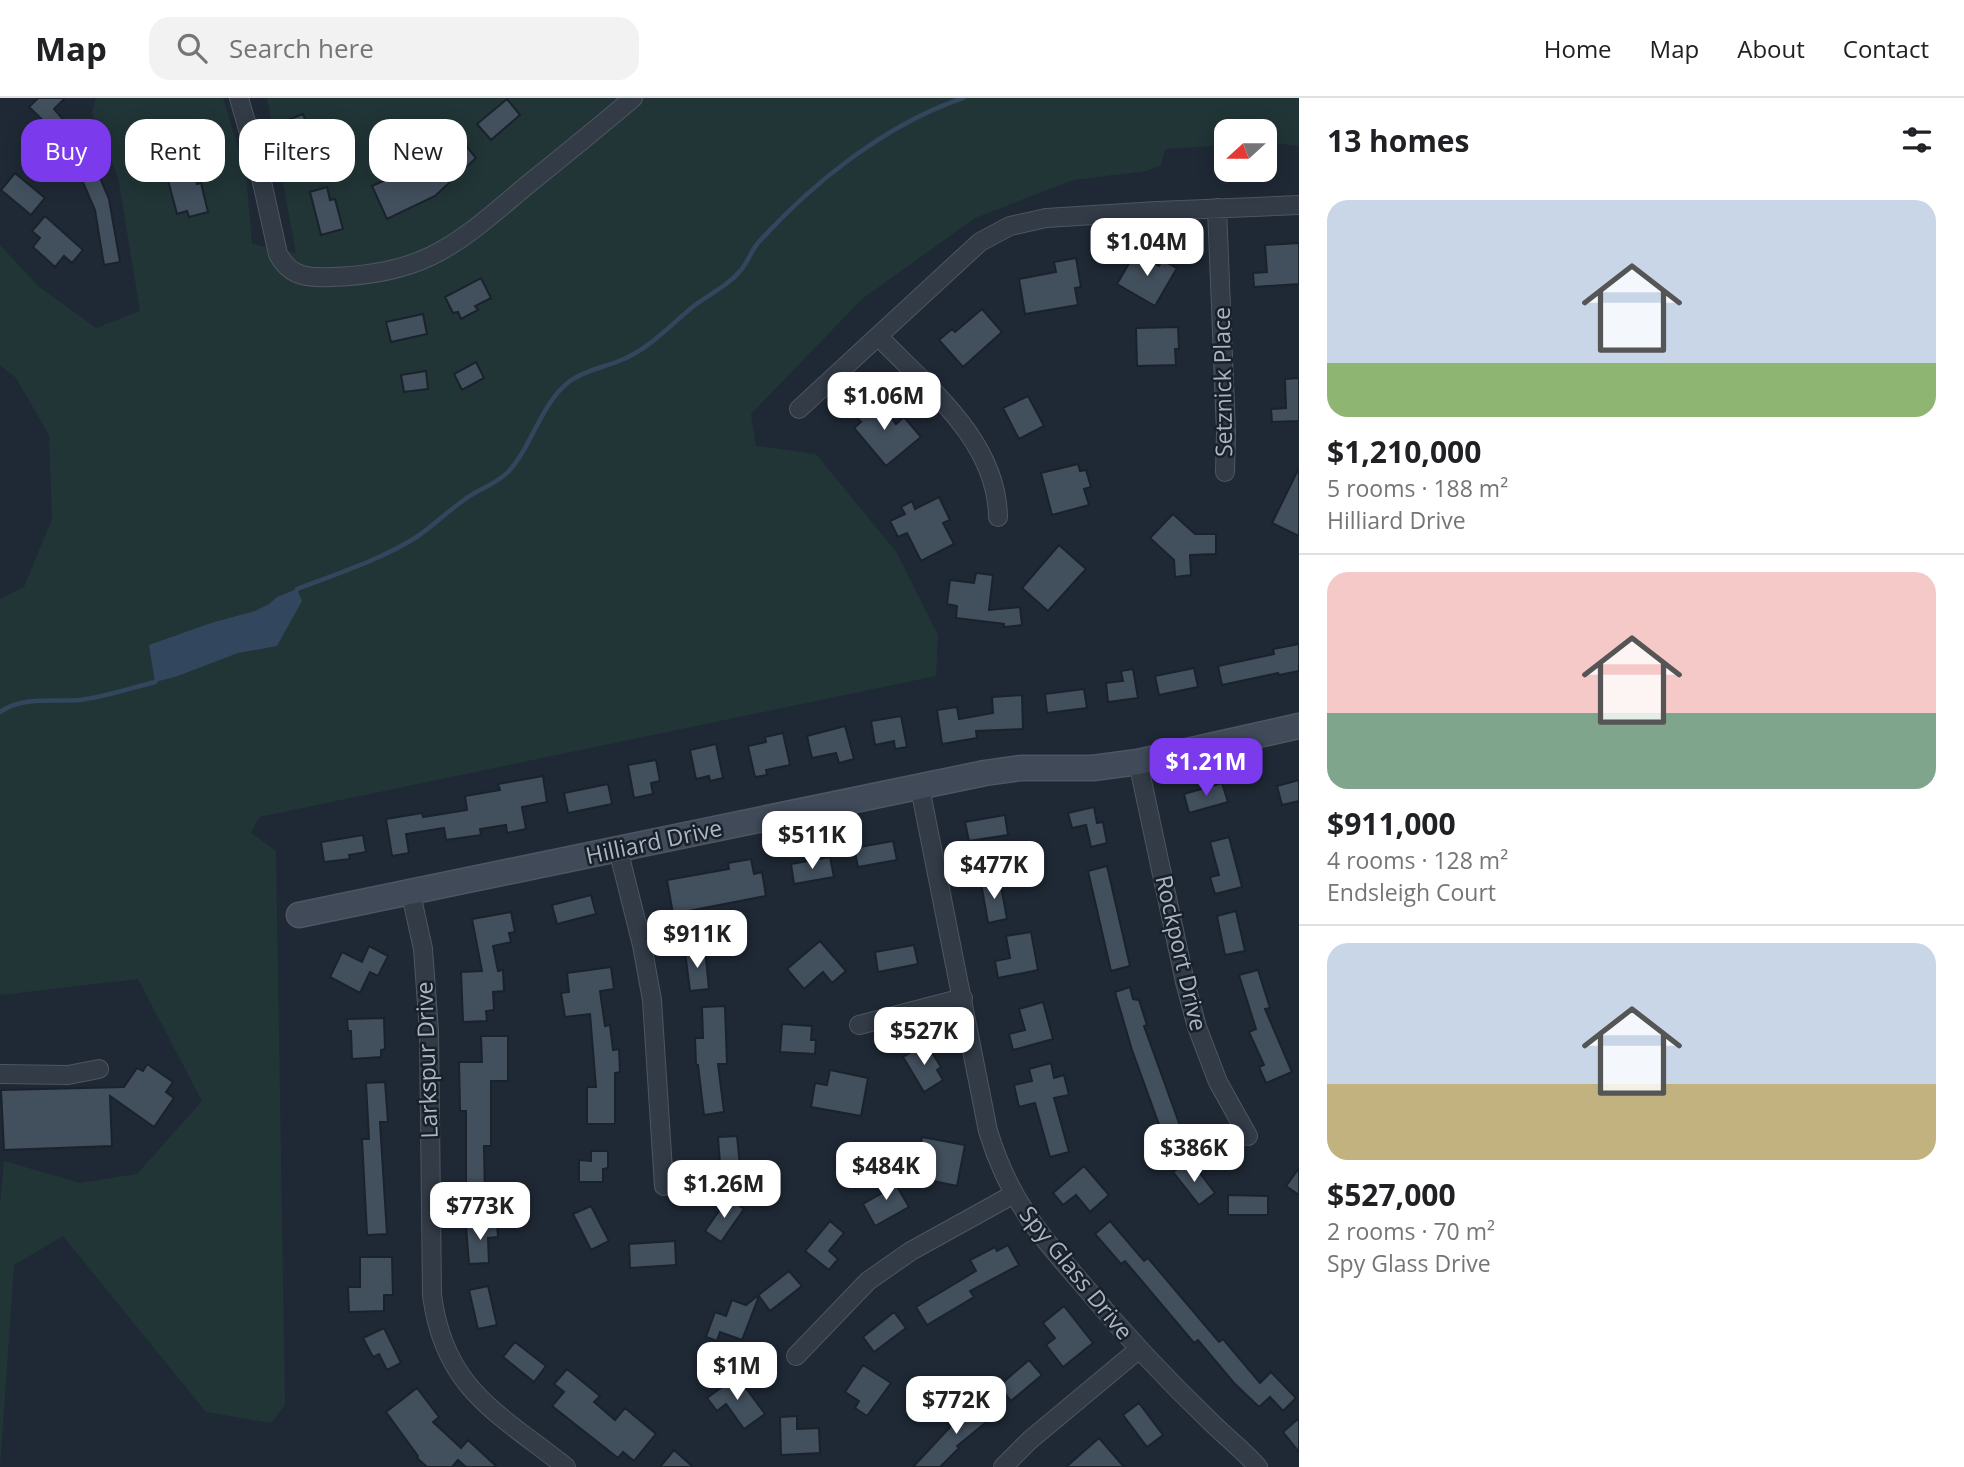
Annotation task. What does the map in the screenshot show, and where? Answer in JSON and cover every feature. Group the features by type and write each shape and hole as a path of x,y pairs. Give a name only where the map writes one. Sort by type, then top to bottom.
{"street":[{"path":"239,98 258,164 278,254 284,265 293,272 306,277 328,278 360,276 414,263 457,241 633,98"},
{"path":"799,409 980,242 1010,226 1046,218 1299,205"},
{"name":"Setznick Place","path":"1217,208 1226,432 1225,471"},
{"path":"878,336 958,418 993,477 998,497 998,517"},
{"name":"Hilliard Drive","path":"299,915 1006,769 1093,768 1138,762 1299,726"},
{"name":"Rockport Drive","path":"1138,762 1197,1027 1218,1082 1248,1136"},
{"name":"Spy Glass Drive","path":"920,788 988,1131 996,1159 1034,1227 1138,1350 1258,1467"},
{"path":"618,849 642,945 652,1000 657,1044 664,1186"},
{"name":"Larkspur Drive","path":"411,894 423,949 429,1031 432,1295 439,1333 455,1368 479,1399 566,1467"},
{"path":"859,1025 963,998"},
{"path":"0,1074 68,1074 99,1069"},
{"path":"796,1356 851,1296 888,1266 1014,1194"},
{"path":"1003,1467 1030,1440 1138,1350"}],"green space":[{"path":"96,98 223,98 239,151 239,182 247,182 252,244 296,253 283,182 355,182 355,119 271,119 267,98 1299,98 1299,146 1278,144 1278,119 1214,119 1214,146 1165,149 1161,165 1146,171 1073,180 975,218 862,299 751,414 756,446 816,454 897,553 938,635 936,676 259,817 251,833 276,851 285,1405 271,1423 206,1412 63,1236 14,1265 0,1467 0,1205 4,1161 80,1183 137,1174 202,1101 138,979 0,995 0,599 24,587 52,519 49,435 16,378 0,365 0,245 38,286 96,328 140,311 118,177 111,160 111,119 94,119 92,113"}],"water":[{"path":"297,589 302,601 277,646 238,653 155,682 149,645 255,611 277,597"}],"building":[{"path":"38,98 65,98 54,109 63,119 42,119 29,107"},
{"path":"507,99 520,115 491,140 477,124"},
{"path":"303,114 305,119 290,119"},
{"path":"467,147 476,158 467,166"},
{"path":"15,173 21,178 21,182 26,182 45,198 31,215 1,190"},
{"path":"83,182 102,182 109,199 120,262 104,265 95,210"},
{"path":"168,182 201,183 208,212 189,217 187,211 177,214"},
{"path":"381,182 450,182 435,196 387,219 372,186"},
{"path":"327,187 330,200 335,199 343,229 321,235 310,192"},
{"path":"45,216 83,250 72,263 64,256 55,267 33,247 40,238 32,231"},
{"path":"1299,243 1299,284 1254,287 1253,273 1267,272 1265,245"},
{"path":"1135,253 1159,266 1162,260 1177,268 1155,306 1117,284"},
{"path":"1076,258 1081,287 1075,288 1078,305 1025,314 1019,279 1056,272 1054,262"},
{"path":"481,278 491,298 475,306 478,310 461,319 458,312 453,313 445,297"},
{"path":"982,309 1002,332 963,367 939,340 952,329 955,332"},
{"path":"423,314 427,334 391,342 386,322"},
{"path":"1178,327 1179,349 1175,349 1176,365 1137,366 1136,328"},
{"path":"476,362 484,378 462,390 454,374"},
{"path":"426,371 428,389 404,392 401,375"},
{"path":"1299,378 1299,421 1272,422 1271,409 1286,408 1285,379"},
{"path":"1028,396 1044,426 1019,439 1003,408"},
{"path":"874,397 896,424 904,417 921,437 886,466 854,428 861,422 854,414"},
{"path":"1078,464 1080,471 1086,470 1091,487 1084,489 1089,505 1052,515 1041,473"},
{"path":"1299,468 1299,536 1272,523"},
{"path":"939,497 950,520 943,523 954,544 921,561 907,533 898,537 890,521 905,514 901,507 912,501 915,509"},
{"path":"1173,514 1195,534 1216,534 1216,554 1190,555 1191,575 1175,577 1174,560 1150,538"},
{"path":"1059,545 1086,569 1048,611 1022,588"},
{"path":"976,573 993,575 989,610 1020,607 1022,625 1004,627 1004,624 956,618 957,606 947,604 950,580 974,583"},
{"path":"1299,644 1299,671 1222,685 1218,666 1274,654 1273,649"},
{"path":"1194,668 1198,687 1159,695 1155,676"},
{"path":"1133,669 1138,698 1108,702 1106,683 1123,681 1121,671"},
{"path":"1084,689 1087,708 1047,713 1045,694"},
{"path":"1022,695 1023,729 976,731 977,738 942,744 937,710 957,707 959,719 993,713 992,697"},
{"path":"901,716 907,747 895,749 894,741 875,745 871,721"},
{"path":"845,726 854,759 839,763 836,753 812,758 807,736"},
{"path":"783,733 790,765 766,770 767,775 755,777 748,746 766,742 765,737"},
{"path":"716,744 723,778 710,781 709,776 696,779 690,750"},
{"path":"656,760 660,781 651,783 653,794 634,798 628,765"},
{"path":"543,776 547,802 522,807 526,829 507,833 506,825 480,829 481,835 446,840 444,828 406,834 409,853 392,856 386,819 467,810 465,796 500,790 498,784"},
{"path":"1299,780 1299,801 1282,805 1277,786"},
{"path":"1222,783 1228,802 1189,813 1184,794"},
{"path":"608,784 612,804 568,813 564,793"},
{"path":"1094,807 1097,823 1103,822 1107,843 1091,847 1086,825 1072,828 1068,813"},
{"path":"1005,815 1008,835 969,841 965,822"},
{"path":"363,835 366,852 349,855 350,859 324,862 321,842"},
{"path":"1229,837 1242,887 1215,894 1210,877 1219,875 1210,842"},
{"path":"893,841 897,860 858,867 854,848"},
{"path":"830,857 834,877 794,884 791,864"},
{"path":"751,859 754,874 762,872 766,896 673,914 667,880 729,869 728,863"},
{"path":"1107,866 1130,966 1111,971 1088,871"},
{"path":"1000,880 1007,919 988,923 981,883"},
{"path":"591,895 596,914 557,924 552,905"},
{"path":"1236,911 1245,951 1225,955 1217,916"},
{"path":"511,912 515,932 509,933 511,942 493,946 498,971 503,970 504,991 493,992 494,1010 486,1011 487,1021 463,1022 461,972 482,971 472,919"},
{"path":"1031,932 1038,970 998,978 995,961 1010,958 1006,936"},
{"path":"820,941 846,971 832,983 823,972 804,989 787,969"},
{"path":"914,945 918,964 878,972 875,952"},
{"path":"369,946 388,956 378,976 370,972 360,993 330,977 342,952 362,962"},
{"path":"705,949 709,989 690,991 685,952"},
{"path":"611,967 614,989 600,991 605,1026 610,1025 613,1050 619,1049 620,1072 615,1073 615,1124 587,1124 587,1087 596,1087 590,1014 565,1017 561,993 569,992 567,973"},
{"path":"1258,970 1270,1008 1265,1009 1292,1072 1266,1083 1259,1067 1264,1065 1249,1032 1256,1029 1239,975"},
{"path":"1130,987 1133,999 1139,1000 1147,1025 1144,1026 1183,1134 1165,1141 1132,1050 1115,992"},
{"path":"1043,1002 1053,1039 1013,1050 1009,1034 1025,1030 1019,1009"},
{"path":"725,1006 727,1064 718,1064 724,1112 704,1115 696,1065 695,1038 703,1038 702,1007"},
{"path":"384,1018 385,1049 381,1050 381,1057 352,1059 351,1031 348,1031 347,1019"},
{"path":"782,1024 812,1026 811,1040 816,1040 815,1054 780,1052"},
{"path":"481,1036 508,1036 508,1081 491,1081 491,1146 484,1146 485,1201 466,1201 466,1111 460,1111 459,1062 482,1062"},
{"path":"926,1043 941,1067 937,1070 943,1080 924,1092 903,1057"},
{"path":"1051,1063 1054,1078 1064,1075 1069,1095 1054,1098 1069,1152 1050,1157 1035,1103 1019,1107 1014,1085 1032,1081 1029,1069"},
{"path":"147,1064 173,1082 166,1092 174,1098 154,1127 110,1096 112,1146 4,1150 1,1090 124,1087 137,1068 143,1071"},
{"path":"830,1070 868,1078 861,1116 811,1107 815,1083 827,1085"},
{"path":"385,1082 388,1122 380,1122 387,1234 367,1235 362,1139 369,1139 366,1083"},
{"path":"737,1136 741,1176 721,1177 718,1137"},
{"path":"922,1137 965,1145 957,1186 914,1177"},
{"path":"591,1151 608,1151 608,1168 603,1169 603,1182 579,1182 579,1160 591,1161"},
{"path":"1185,1163 1192,1173 1199,1172 1215,1193 1199,1205 1173,1172"},
{"path":"1084,1166 1109,1195 1090,1212 1076,1195 1063,1205 1053,1193"},
{"path":"1299,1168 1299,1195 1286,1186"},
{"path":"889,1173 909,1207 875,1226 863,1204 884,1192 877,1180"},
{"path":"1228,1195 1268,1196 1268,1215 1228,1215"},
{"path":"728,1198 744,1209 721,1242 705,1231"},
{"path":"591,1206 609,1241 591,1250 573,1214"},
{"path":"830,1221 844,1233 829,1251 838,1259 829,1270 805,1251"},
{"path":"1110,1221 1144,1261 1148,1258 1219,1342 1223,1339 1260,1383 1271,1372 1296,1398 1283,1411 1270,1397 1259,1407 1234,1383 1198,1340 1194,1343 1125,1261 1121,1264 1095,1234"},
{"path":"497,1224 498,1237 488,1238 489,1263 469,1264 466,1226"},
{"path":"675,1241 676,1265 630,1268 629,1244"},
{"path":"1008,1245 1019,1265 970,1291 974,1297 927,1325 916,1307 976,1271 970,1260 995,1247 997,1251"},
{"path":"360,1257 392,1257 393,1295 384,1295 384,1311 349,1312 348,1287 360,1287"},
{"path":"789,1271 802,1286 770,1311 759,1296 742,1340 720,1332 717,1341 706,1337 715,1312 726,1316 732,1300 746,1305"},
{"path":"488,1286 497,1325 478,1329 469,1290"},
{"path":"1064,1306 1093,1343 1063,1367 1046,1345 1055,1338 1043,1323"},
{"path":"894,1312 906,1328 874,1352 863,1337"},
{"path":"384,1328 401,1363 387,1370 379,1354 373,1357 363,1338"},
{"path":"515,1342 546,1366 534,1382 503,1357"},
{"path":"1029,1360 1042,1375 1011,1401 999,1386"},
{"path":"863,1365 891,1383 867,1416 855,1408 859,1401 845,1392"},
{"path":"567,1369 600,1396 594,1402 615,1420 625,1408 656,1434 634,1461 623,1452 618,1458 552,1406 564,1392 554,1384"},
{"path":"737,1376 765,1414 744,1429 726,1404 717,1411 707,1398"},
{"path":"417,1388 439,1417 433,1422 461,1448 468,1440 497,1467 466,1467 458,1460 452,1467 427,1467 417,1458 386,1412"},
{"path":"982,1400 995,1415 957,1446 959,1448 940,1467 913,1467 952,1425"},
{"path":"1139,1403 1163,1435 1147,1447 1123,1415"},
{"path":"797,1416 797,1429 819,1428 820,1453 781,1455 780,1417"},
{"path":"1299,1418 1299,1452 1283,1432"},
{"path":"1099,1438 1124,1467 1066,1467"},
{"path":"674,1450 693,1467 660,1467"}],"waterway":[{"path":"296,593 297,589 390,552 424,532 469,496 503,476 517,461 551,401 570,381 640,350 695,305 731,280 743,267 753,249 779,221 852,158 906,123 963,98"},
{"path":"0,712 29,702 99,697 155,682 158,678"}]}
